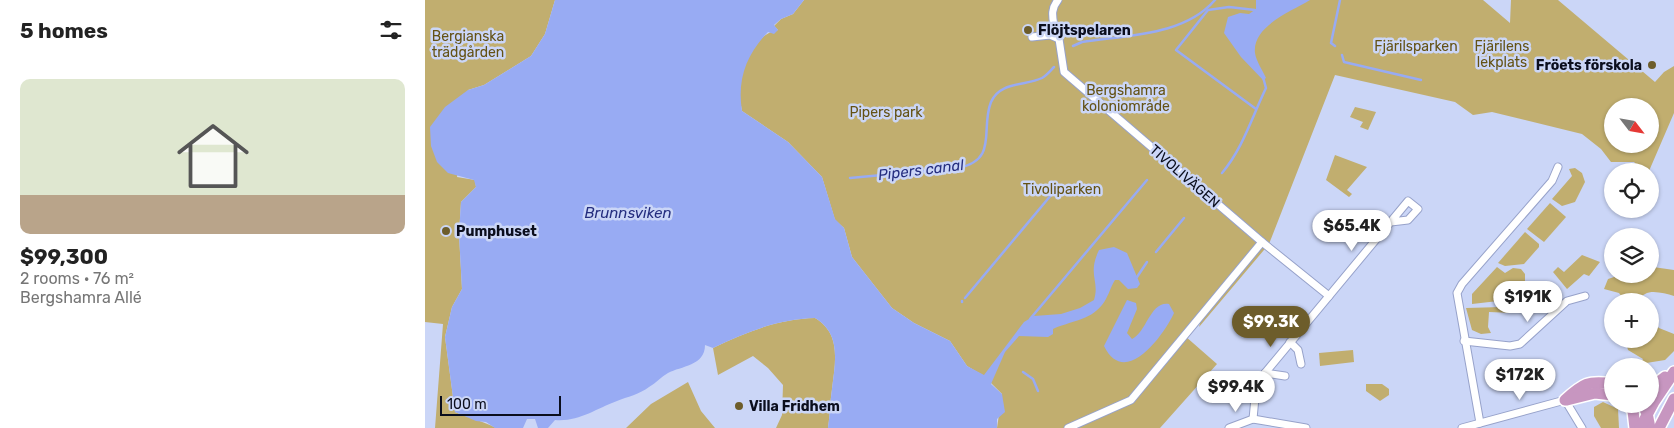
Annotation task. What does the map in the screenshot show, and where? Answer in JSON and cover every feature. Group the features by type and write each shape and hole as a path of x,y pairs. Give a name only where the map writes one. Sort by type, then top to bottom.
{"highway":[{"path":"1659,381 1674,370"},
{"path":"1659,390 1674,370"},
{"path":"1565,400 1582,385 1590,382 1604,383"},
{"path":"1565,400 1595,393 1604,394"},
{"path":"1659,428 1674,399"},
{"path":"1633,413 1635,428"},
{"path":"1641,428 1644,413"},
{"path":"1646,413 1650,428"}],"street":[{"path":"1032,38 1055,33 1052,14 1053,6 1058,0"},
{"name":"TIVOLIVÄGEN","path":"1055,33 1062,44 1060,57 1064,72 1262,242 1329,296"},
{"path":"1480,423 1464,341 1457,292 1552,181 1558,167"},
{"path":"1253,419 1255,398 1265,374 1391,222"},
{"path":"1068,428 1131,400 1262,242"},
{"path":"1464,341 1510,346 1520,344 1567,301 1585,296"},
{"path":"1290,342 1298,350 1301,364"},
{"path":"1265,374 1285,376"},
{"path":"1462,428 1565,400 1582,428"},
{"path":"1229,428 1253,419 1306,428"}],"green space":[{"name":"Bergianska trädgården","path":"425,0 555,0 545,34 531,56 484,85 468,90 457,177 475,180 476,187 461,202 459,234 462,289 452,307 445,337 455,412 496,428 435,428 443,324 425,322"},
{"name":"Tivoliparken","path":"804,0 1483,0 1510,23 1511,0 1558,0 1655,82 1664,72 1674,66 1674,113 1659,148 1659,98 1604,98 1604,153 1582,134 1492,112 1473,115 1455,102 1335,75 1269,244 1199,327 1202,316 1185,336 1217,364 1160,428 997,428 1002,394 984,376 967,366 950,341 914,323 892,308 852,257 844,228 835,220 822,177 788,142 742,111 739,94 742,73 746,63 755,45 769,33 778,30 774,26 781,19 793,14"},
{"path":"1355,107 1376,112 1368,130 1360,127 1363,122 1350,117"},
{"name":"Tivoliparken","path":"1604,153 1657,153 1652,163 1611,162"},
{"path":"1335,155 1367,167 1347,190 1352,194 1349,197 1326,180"},
{"path":"1575,168 1582,173 1585,182 1575,202 1562,206 1552,199 1572,176 1569,169"},
{"path":"1550,203 1566,217 1544,242 1527,229"},
{"path":"1525,232 1539,244 1539,247 1524,264 1505,266 1498,263"},
{"path":"1582,255 1600,262 1589,276 1584,274 1567,289 1553,272 1558,267 1564,272"},
{"path":"1497,267 1505,273 1513,268 1521,269 1525,274 1525,284 1515,293 1508,289 1502,296 1507,300 1472,304 1472,294"},
{"path":"1659,268 1674,270 1674,296 1654,292 1619,293 1604,289 1606,283 1659,283"},
{"path":"1510,303 1516,310 1513,313 1489,312 1488,327 1491,333 1481,334 1472,330 1466,308 1502,307"},
{"path":"815,318 829,332 835,350 828,428 776,428 782,415 783,385 768,368 753,356 718,375 713,348 763,327 788,321"},
{"path":"1659,328 1674,334 1674,351 1665,360 1641,358 1627,348 1659,348"},
{"path":"1353,350 1354,362 1320,366 1319,353"},
{"path":"688,382 701,411 715,428 626,428 651,404"},
{"path":"1366,384 1382,384 1389,389 1389,395 1380,401 1366,391"},
{"path":"1603,402 1604,413 1618,413 1619,428 1601,428 1594,416 1594,407"}],"water":[{"name":"Brunnsviken","path":"555,0 804,0 793,14 781,19 774,25 778,30 774,34 768,32 754,50 742,78 742,111 788,142 822,177 835,219 844,228 852,257 892,308 914,323 950,341 967,366 984,375 1024,322 1034,316 1061,314 1080,308 1094,300 1096,287 1094,266 1099,250 1114,247 1127,253 1140,284 1137,288 1128,289 1119,280 1115,280 1104,302 1091,314 1053,329 1053,334 1048,337 1019,336 1005,352 991,384 1002,394 1005,412 997,419 997,428 828,428 835,350 829,332 815,318 788,321 763,327 713,348 705,345 704,352 697,361 668,373 642,392 579,417 555,420 548,428 538,428 535,419 527,419 523,428 495,428 486,422 476,421 455,412 445,337 452,307 462,289 459,234 461,202 476,187 474,180 448,173 437,162 431,146 430,127 445,107 468,90 484,85 531,56 545,34"},
{"path":"1256,0 1310,0 1284,14 1266,27 1260,35 1256,43 1255,53 1266,78 1263,80 1241,57 1224,33 1228,17 1240,13 1249,14 1256,9"},
{"path":"1127,300 1136,303 1137,309 1127,333 1132,339 1141,330 1157,307 1169,304 1174,313 1162,333 1143,354 1133,360 1122,362 1113,358 1104,346"}],"waterway":[{"name":"Pipers canal","path":"1073,46 1082,42 1154,32 1171,27 1187,21 1202,12 1215,0"},
{"path":"1335,46 1331,43 1340,0"},
{"path":"1255,10 1229,7 1208,10 1176,50 1256,109"},
{"path":"1342,55 1344,62 1421,80"},
{"name":"Pipers canal","path":"850,178 958,168 971,164 984,151 988,112 995,95 1007,87 1042,78 1054,67"},
{"path":"1222,173 1236,153 1266,88 1263,77"},
{"path":"1030,319 1147,180"},
{"path":"965,298 1057,188"},
{"path":"1156,252 1184,218"},
{"path":"1137,277 1147,262"},
{"path":"1023,372 1033,379 1038,391"}],"place":[{"name":"Flöjtspelaren","path":"1028,30"},
{"name":"Fröets förskola","path":"1652,65"},
{"name":"Pumphuset","path":"446,231"},
{"name":"Villa Fridhem","path":"739,406"}],"park label":[{"name":"Fjärilsparken","path":"1416,46"},
{"name":"Fjärilens lekplats","path":"1502,54"},
{"name":"Bergshamra koloniområde","path":"1126,98"},
{"name":"Pipers park","path":"886,112"}]}
